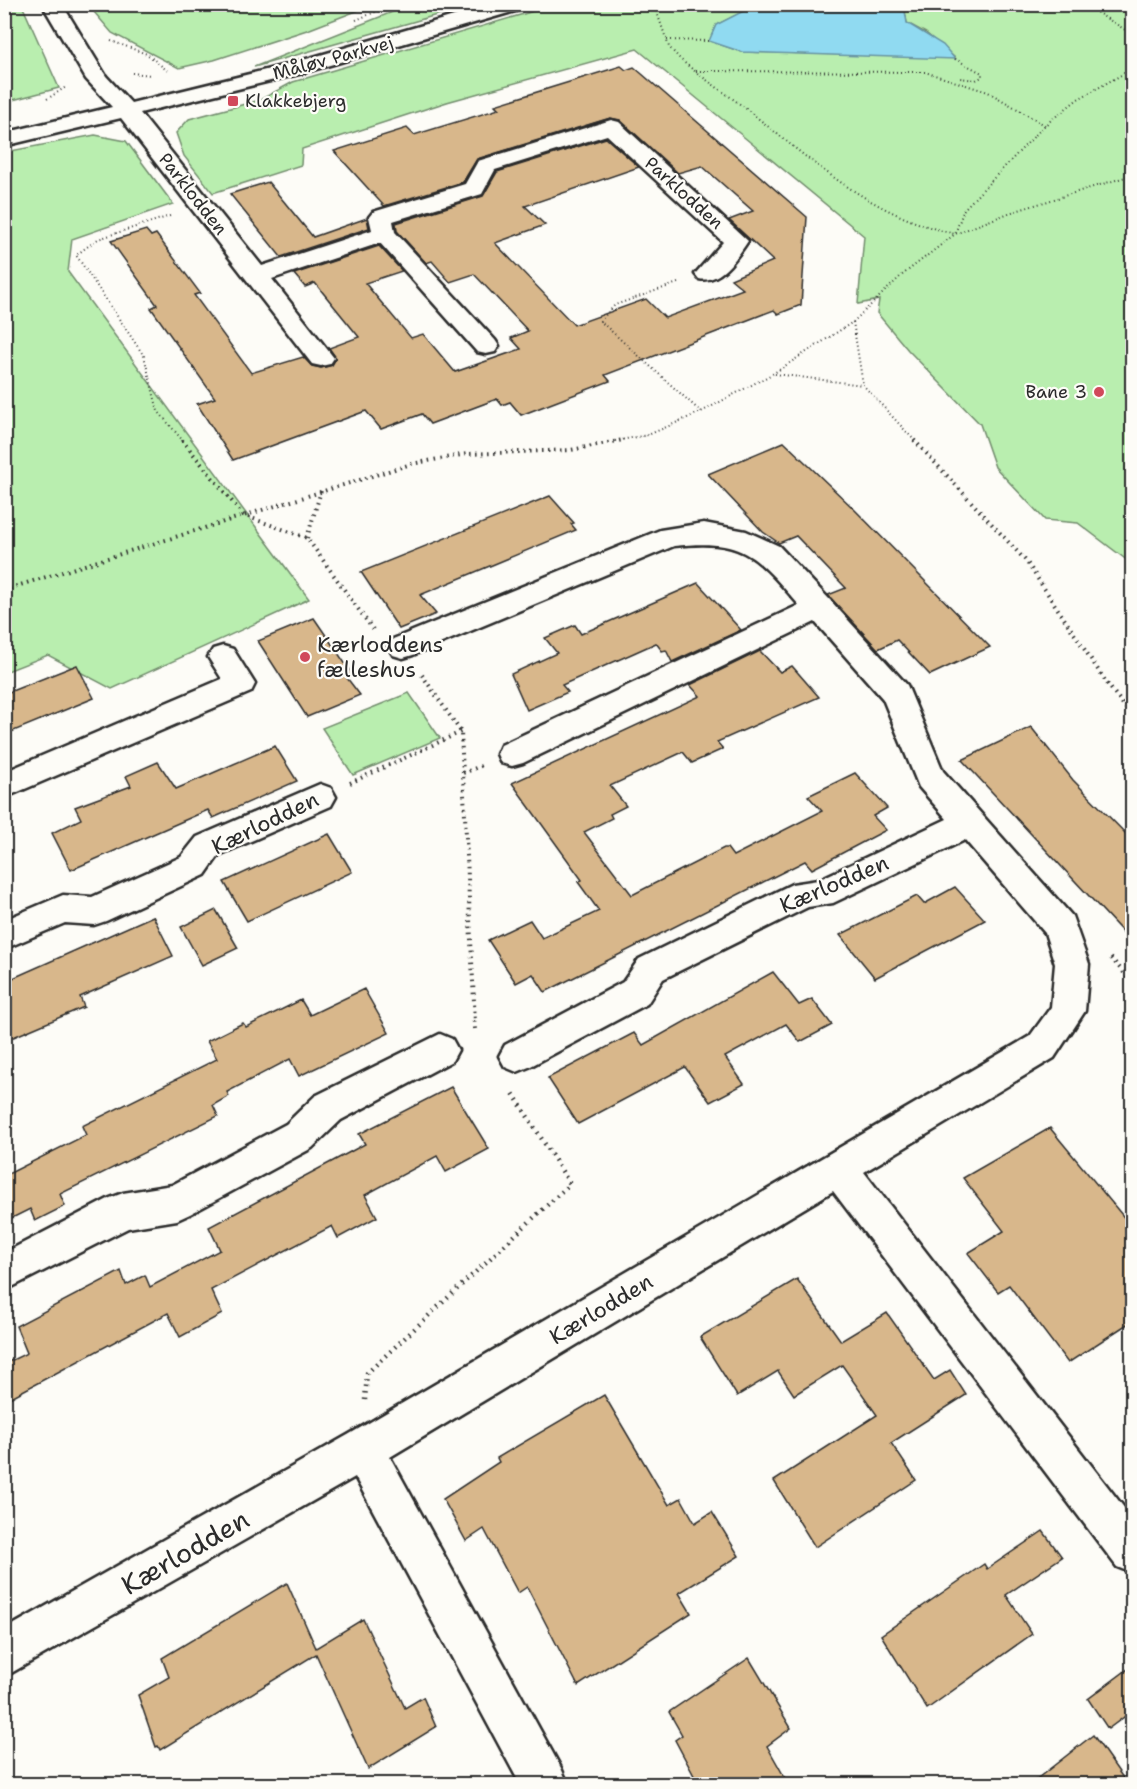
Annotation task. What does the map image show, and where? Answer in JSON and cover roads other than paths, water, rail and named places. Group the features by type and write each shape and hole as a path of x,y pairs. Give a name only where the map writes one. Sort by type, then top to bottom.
{"street":[{"path":"52,4 97,80 128,112"},
{"name":"Måløv Parkvej","path":"4,140 128,112 302,67 519,4"},
{"name":"Parklodden","path":"128,112 321,358"},
{"name":"Parklodden","path":"384,234 381,217 474,189 486,166 610,127 736,241 707,273"},
{"path":"257,276 384,234 486,346"},
{"name":"Kærlodden","path":"5,1652 363,1450 1042,1047 1068,1011 1072,964 1060,926 930,778 896,693 769,553 736,538 704,533 670,537 403,647"},
{"path":"512,754 820,608"},
{"path":"4,786 240,684 222,657"},
{"name":"Kærlodden","path":"4,935 63,909 94,911 193,866 208,846 320,797"},
{"name":"Kærlodden","path":"513,1071 635,993 651,969 804,894 820,893 970,823"},
{"path":"4,1273 123,1211 177,1202 299,1136 328,1108 440,1050"},
{"path":"838,1168 1132,1552"},
{"path":"363,1450 544,1785"}],"water":[{"path":"757,4 904,5 907,23 943,45 955,59 742,52 709,41 716,25"}],"place":[{"name":"Klakkebjerg","path":"233,101"},
{"name":"Bane 3","path":"1099,392"},
{"name":"Kærloddens fælleshus","path":"305,657"}]}
